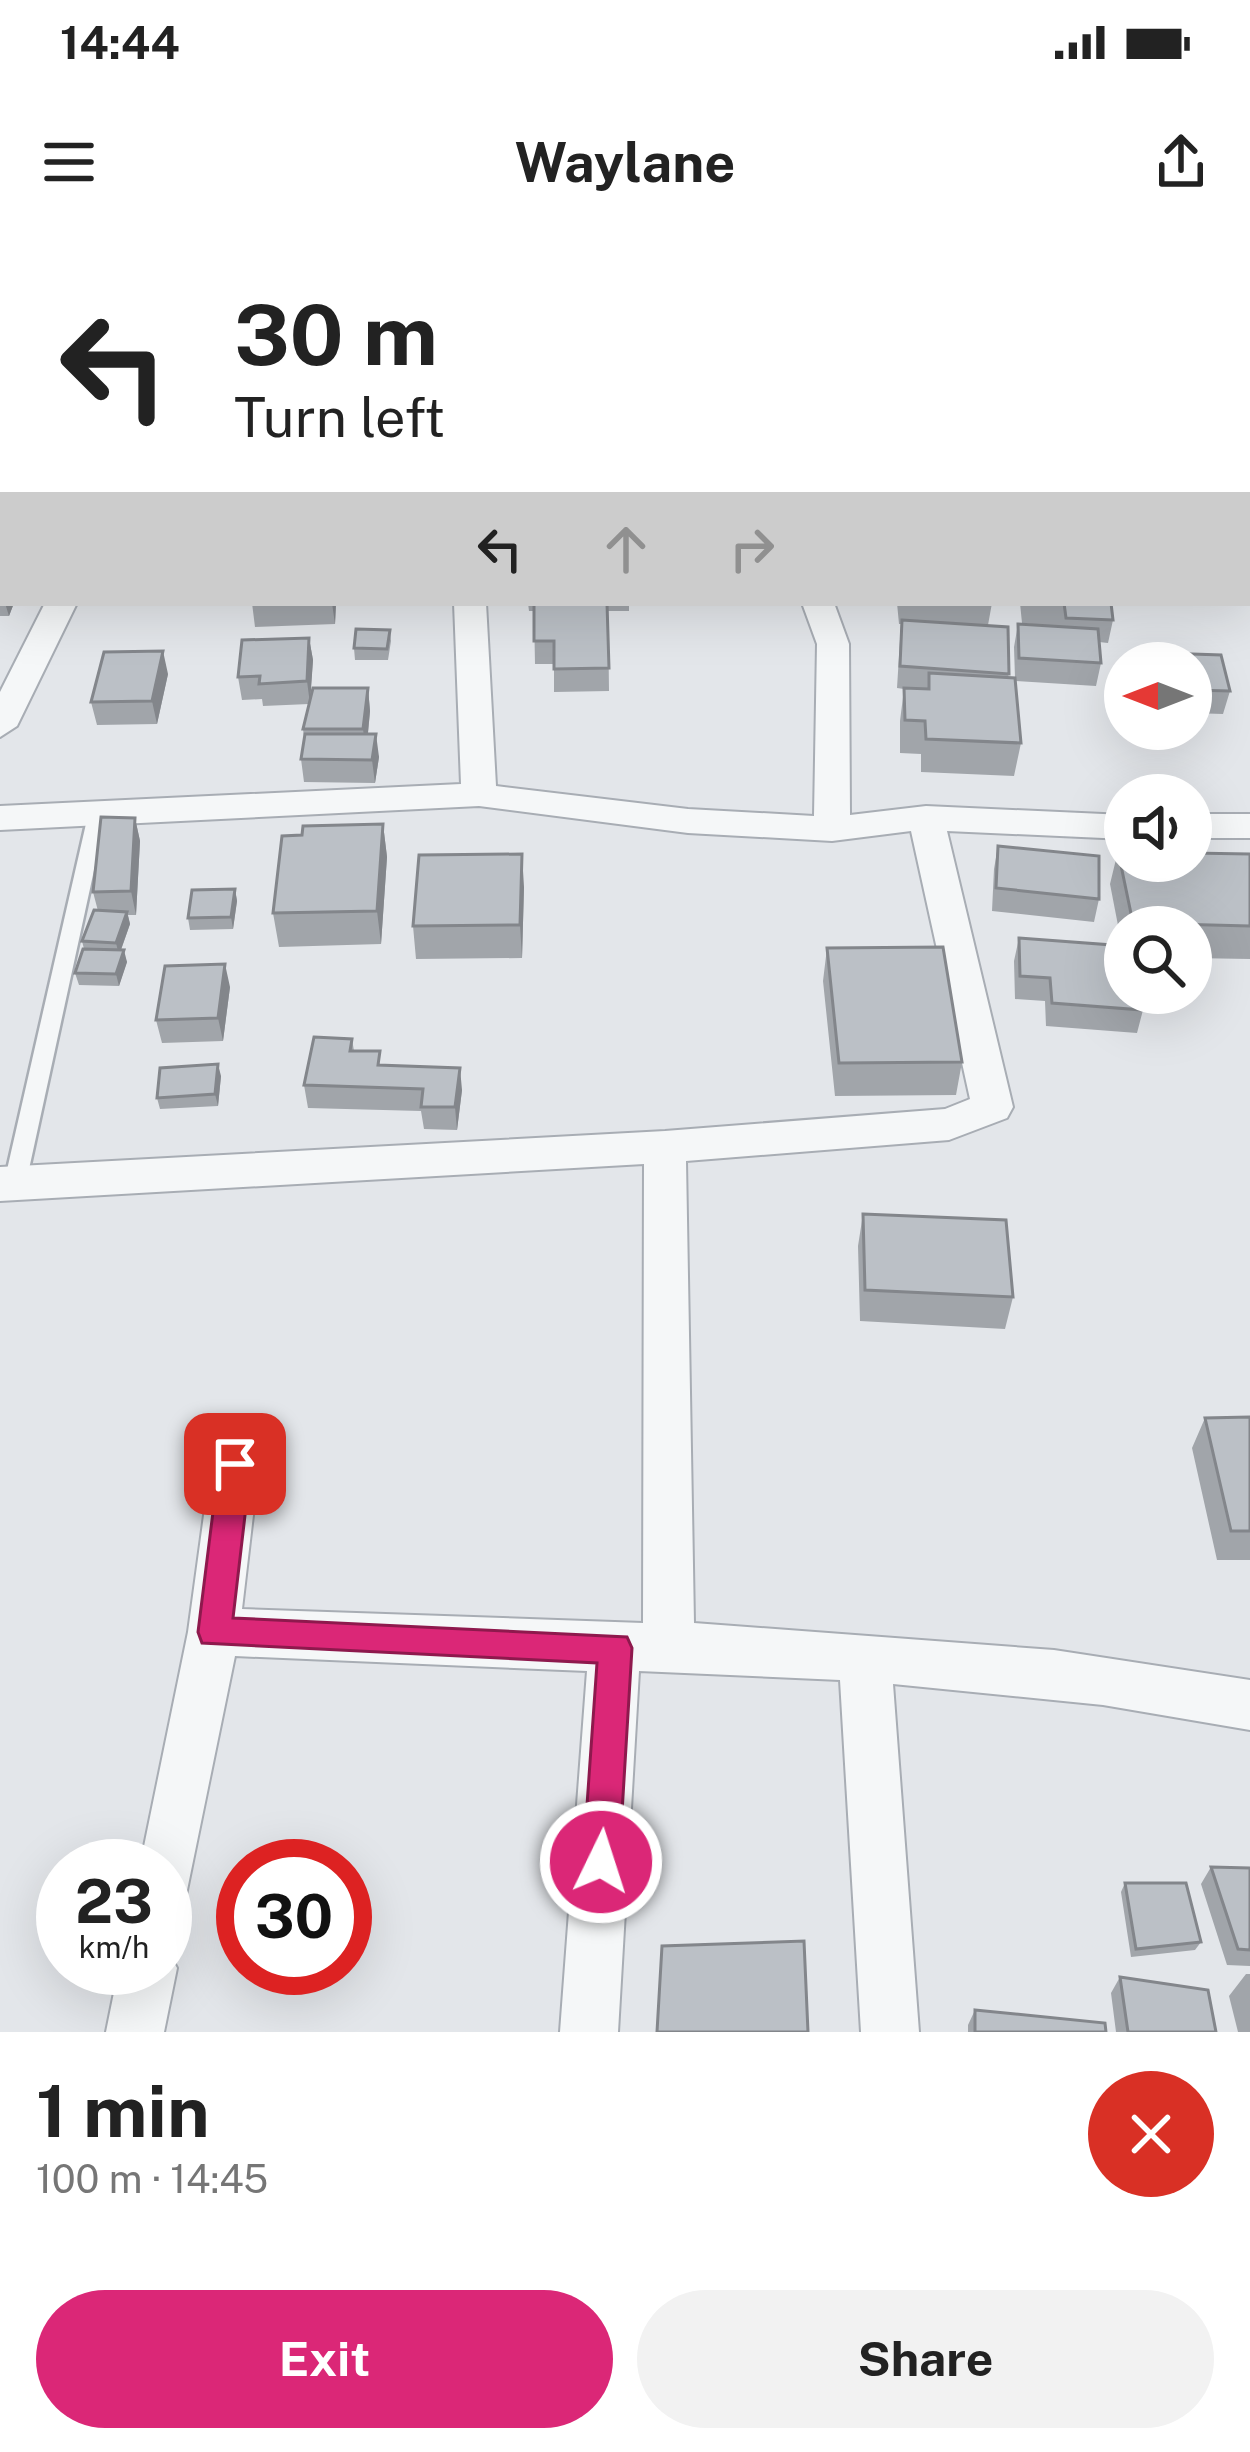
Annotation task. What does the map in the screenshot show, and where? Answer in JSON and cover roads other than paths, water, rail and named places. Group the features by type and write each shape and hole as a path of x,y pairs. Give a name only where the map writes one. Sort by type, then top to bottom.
{"street":[{"path":"0,726 61,606"},
{"path":"470,606 478,795"},
{"path":"819,606 832,644 832,829"},
{"path":"0,639 44,640"},
{"path":"0,818 478,795 688,820 832,829 926,818 1104,826"},
{"path":"7,1184 665,1147 949,1124 992,1107 926,818"},
{"path":"1212,826 1250,826"},
{"path":"589,2032 642,1646 665,1147"},
{"path":"173,1839 214,1632 235,1464"},
{"path":"214,1632 866,1658 1130,1679 1250,1705"},
{"path":"866,1658 890,2032"},
{"path":"135,2032 143,1995"}],"lane":[{"path":"7,1184 98,815"}]}
